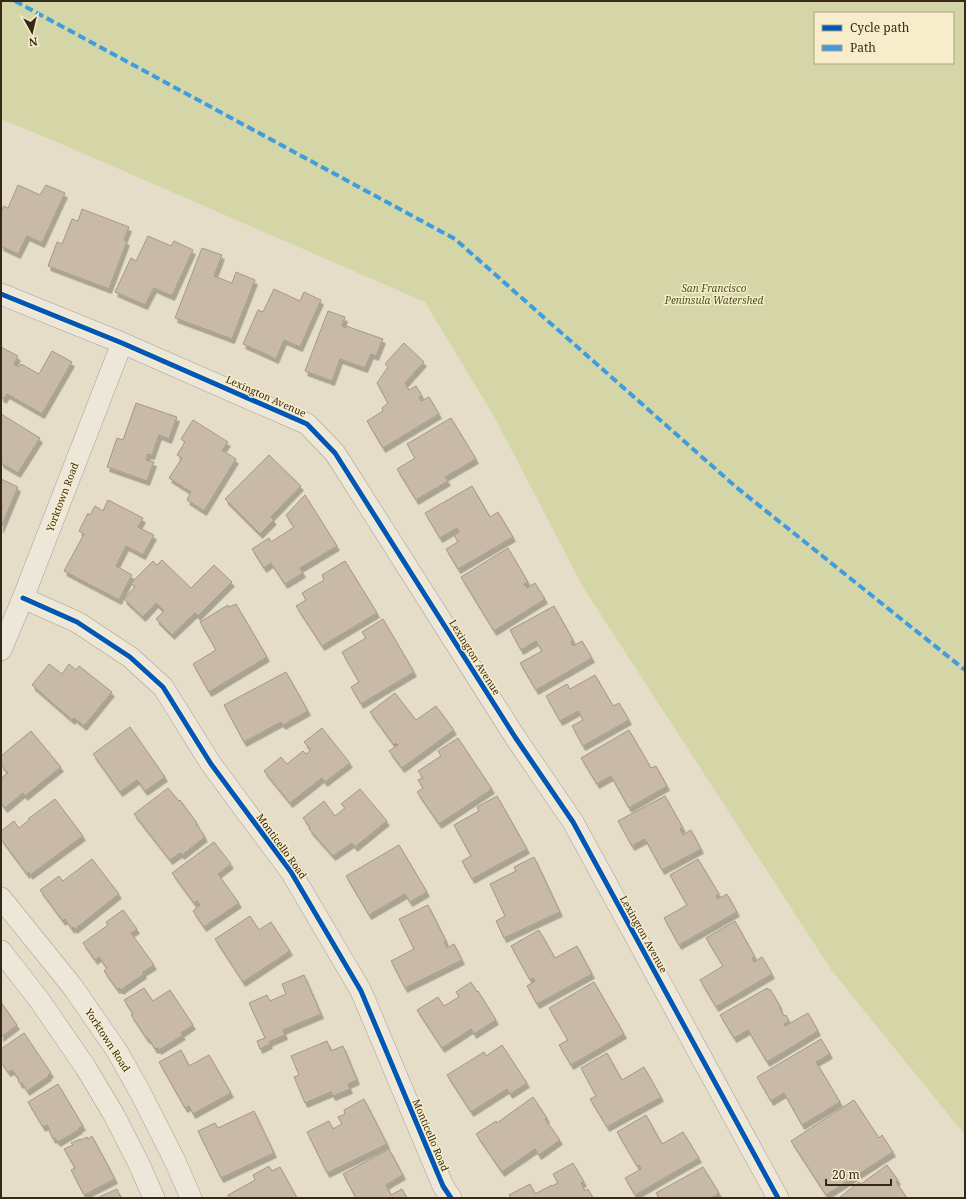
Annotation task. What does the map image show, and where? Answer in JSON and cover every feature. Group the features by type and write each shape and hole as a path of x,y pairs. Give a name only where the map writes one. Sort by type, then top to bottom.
{"street":[{"name":"Lexington Avenue","path":"1,294 122,343 307,424 336,453 515,737 573,822 778,1198"},
{"name":"Yorktown Road","path":"1,650 23,598 122,343"},
{"name":"Monticello Road","path":"23,598 77,622 130,658 162,687 211,764 291,872 361,991 443,1186 451,1198"},
{"name":"Yorktown Road","path":"1,898 72,986 117,1051 140,1092 175,1161 191,1198"},
{"path":"1,951 40,1001 86,1068 114,1115 139,1164 154,1198"}],"green space":[{"name":"San Francisco Peninsula Watershed","path":"1,1 965,1 965,1135 832,971 583,587 495,418 425,302 1,119"}],"building":[{"path":"18,185 40,195 46,185 65,193 42,243 27,236 18,254 1,246 1,211 4,206 8,208"},
{"path":"82,209 129,227 124,240 127,241 109,289 48,266 57,242 62,244 72,219 78,221"},
{"path":"148,236 171,246 174,241 193,250 172,296 154,288 145,305 115,292 131,258 136,261"},
{"path":"202,248 222,255 214,276 232,283 236,272 255,280 232,339 175,318"},
{"path":"274,289 300,301 304,292 321,300 300,347 284,340 276,359 243,344 258,310 263,312"},
{"path":"328,311 345,317 342,326 346,328 346,326 383,339 376,356 371,354 365,368 340,359 332,381 305,371"},
{"path":"404,343 424,362 405,383 409,390 416,386 422,396 419,397 421,401 429,397 439,414 383,448 367,421 383,411 382,408 388,403 377,383 388,367 385,364"},
{"path":"1,347 18,356 14,364 19,367 21,364 39,374 52,351 72,362 42,414 7,394 4,399 1,397"},
{"path":"136,403 177,417 169,439 159,435 152,455 148,454 146,460 154,462 147,481 107,467 117,438 123,440"},
{"path":"1,414 40,438 18,473 1,463"},
{"path":"451,418 476,459 445,477 448,481 416,500 397,469 415,458 407,444"},
{"path":"193,420 228,442 222,450 236,459 204,511 187,500 191,492 169,478 182,458 177,455 185,442 181,439"},
{"path":"269,455 301,486 271,517 274,520 260,534 225,499"},
{"path":"1,479 18,487 1,528"},
{"path":"472,486 490,517 498,512 513,537 458,569 446,549 458,542 454,535 459,532 457,528 440,538 425,513"},
{"path":"305,495 337,546 300,568 303,573 285,584 271,563 264,568 252,549 269,538 271,542 294,527 286,515"},
{"path":"108,500 143,518 138,527 154,535 143,555 126,546 116,566 132,575 119,600 64,571 84,534 79,531 88,513 90,515 95,506 103,511"},
{"path":"508,548 528,582 524,584 527,588 535,583 545,599 494,631 461,577"},
{"path":"162,560 191,588 214,565 232,582 198,616 195,613 172,635 156,619 164,611 156,603 143,617 124,599 135,587 131,583 153,561 157,565"},
{"path":"345,561 377,613 322,646 296,606 306,600 302,593 324,580 322,575"},
{"path":"236,604 267,657 209,692 193,664 216,650 200,622 228,605 229,607"},
{"path":"554,606 573,640 571,642 573,646 582,641 592,658 536,690 520,663 542,651 536,641 521,650 510,630"},
{"path":"383,619 414,672 361,704 351,687 359,682 342,652 366,638 362,632"},
{"path":"49,664 62,674 69,664 76,670 79,666 112,692 84,726 74,718 72,720 32,685"},
{"path":"286,672 308,711 283,725 281,722 244,742 224,705"},
{"path":"595,675 613,706 619,703 629,720 583,746 572,726 583,720 578,711 560,721 546,696 567,684 570,689"},
{"path":"395,693 416,720 436,706 454,730 402,768 389,751 398,745 396,743 394,745 370,712"},
{"path":"130,727 165,777 145,791 137,780 120,792 93,754"},
{"path":"322,728 350,763 325,782 322,778 290,803 264,771 281,757 287,764 303,751 306,754 311,750 304,742"},
{"path":"629,730 651,768 656,766 667,786 629,808 611,776 597,784 581,758"},
{"path":"31,731 61,767 25,796 23,793 5,808 1,803 1,778 8,773 1,765 1,756"},
{"path":"458,738 492,789 439,824 417,792 423,788 418,780 423,778 418,771 441,756 438,751"},
{"path":"168,788 179,801 180,800 197,823 196,824 205,837 182,855 180,853 170,860 134,814"},
{"path":"360,789 387,821 355,847 352,843 333,856 309,829 310,827 303,818 324,801 335,816 345,808 341,804"},
{"path":"497,796 527,849 472,879 462,861 471,856 454,825 479,811 477,807"},
{"path":"665,796 683,828 680,829 683,835 691,830 701,849 662,870 645,839 632,846 618,821"},
{"path":"55,799 83,836 30,875 29,872 27,874 1,839 1,831 14,821 19,828 29,820 28,819"},
{"path":"214,842 231,864 218,874 239,903 204,927 193,911 200,905 197,901 194,903 172,873"},
{"path":"399,845 427,892 410,902 405,894 369,915 346,876"},
{"path":"534,857 560,912 504,938 496,921 505,916 490,884 516,871 514,867"},
{"path":"92,859 119,894 75,929 73,927 72,929 65,919 63,921 40,890 59,876 63,881"},
{"path":"698,859 719,894 716,896 718,899 727,894 737,912 679,945 664,918 687,905 670,875"},
{"path":"428,905 446,941 444,942 447,948 454,944 462,960 405,988 391,961 414,949 399,919"},
{"path":"123,910 137,929 131,933 154,965 121,990 119,988 117,989 104,971 107,968 99,957 95,960 83,943 108,925 106,922"},
{"path":"250,916 259,930 271,922 290,951 243,982 215,939"},
{"path":"735,921 755,957 752,958 754,962 762,957 772,974 716,1007 700,980 723,966 706,938"},
{"path":"539,930 555,958 577,946 592,974 537,1004 527,986 535,981 533,978 530,980 511,946"},
{"path":"304,975 321,1014 283,1030 285,1035 269,1042 270,1044 260,1049 257,1041 265,1038 249,1003 267,995 270,1001 286,994 282,984"},
{"path":"471,982 496,1020 474,1034 471,1029 442,1048 417,1010 438,997 444,1006 459,997 456,992"},
{"path":"594,982 624,1034 571,1065 559,1045 568,1040 549,1008"},
{"path":"144,988 153,1001 170,990 193,1025 181,1033 183,1035 159,1050 158,1048 155,1049 149,1039 147,1039 131,1015 133,1014 124,1000"},
{"path":"767,988 768,990 770,989 784,1016 786,1015 789,1021 784,1024 785,1026 808,1013 818,1031 767,1062 748,1030 734,1038 720,1015"},
{"path":"1,1002 17,1025 1,1037"},
{"path":"24,1033 51,1073 27,1091 22,1083 20,1084 19,1079 12,1070 8,1072 1,1062 1,1049"},
{"path":"821,1039 830,1054 816,1062 840,1102 802,1125 784,1093 771,1101 757,1077"},
{"path":"327,1041 331,1051 343,1046 357,1080 348,1084 350,1089 333,1096 331,1092 305,1103 294,1077 299,1075 291,1056"},
{"path":"502,1045 527,1083 510,1094 507,1089 471,1112 447,1075 484,1052 486,1056"},
{"path":"181,1050 189,1066 209,1055 231,1093 193,1114 189,1106 185,1108 159,1062"},
{"path":"607,1053 622,1080 644,1067 661,1097 607,1127 590,1099 596,1096 581,1068"},
{"path":"58,1084 83,1126 58,1142 55,1138 53,1139 47,1125 43,1127 28,1102"},
{"path":"533,1097 547,1118 545,1119 560,1140 539,1155 535,1149 502,1172 476,1134 496,1121 497,1123"},
{"path":"364,1099 387,1144 327,1173 307,1132 329,1121 333,1129 342,1124 338,1117 345,1114 344,1110"},
{"path":"854,1100 879,1138 882,1135 893,1152 826,1195 791,1141"},
{"path":"254,1111 274,1153 221,1178 198,1131 215,1123 218,1128"},
{"path":"646,1115 662,1144 683,1132 699,1158 635,1195 625,1178 641,1169 639,1165 637,1166 617,1132"},
{"path":"92,1136 115,1179 84,1195 71,1170 75,1168 64,1149 73,1145 71,1143 87,1137 88,1139"},
{"path":"389,1149 403,1175 386,1185 391,1195 402,1189 407,1198 356,1198 343,1174"},
{"path":"573,1163 584,1182 581,1183 585,1191 588,1189 593,1198 511,1198 509,1195 530,1184 535,1194 558,1183 553,1174"},
{"path":"887,1165 898,1180 896,1182 907,1198 839,1198 859,1182 861,1184"},
{"path":"269,1166 272,1171 280,1167 297,1198 229,1198 228,1195 255,1180 253,1175"},
{"path":"703,1167 719,1193 711,1198 659,1198 656,1193"},
{"path":"117,1189 121,1198 97,1198"}],"marked path":[{"path":"15,1 455,239 736,487 965,670"}],"cycle path":[{"path":"1,294 122,343 307,424 335,453 515,737 573,822 778,1198"},
{"path":"23,598 77,622 130,657 163,687 211,764 291,872 361,991 443,1186 451,1198"}]}
